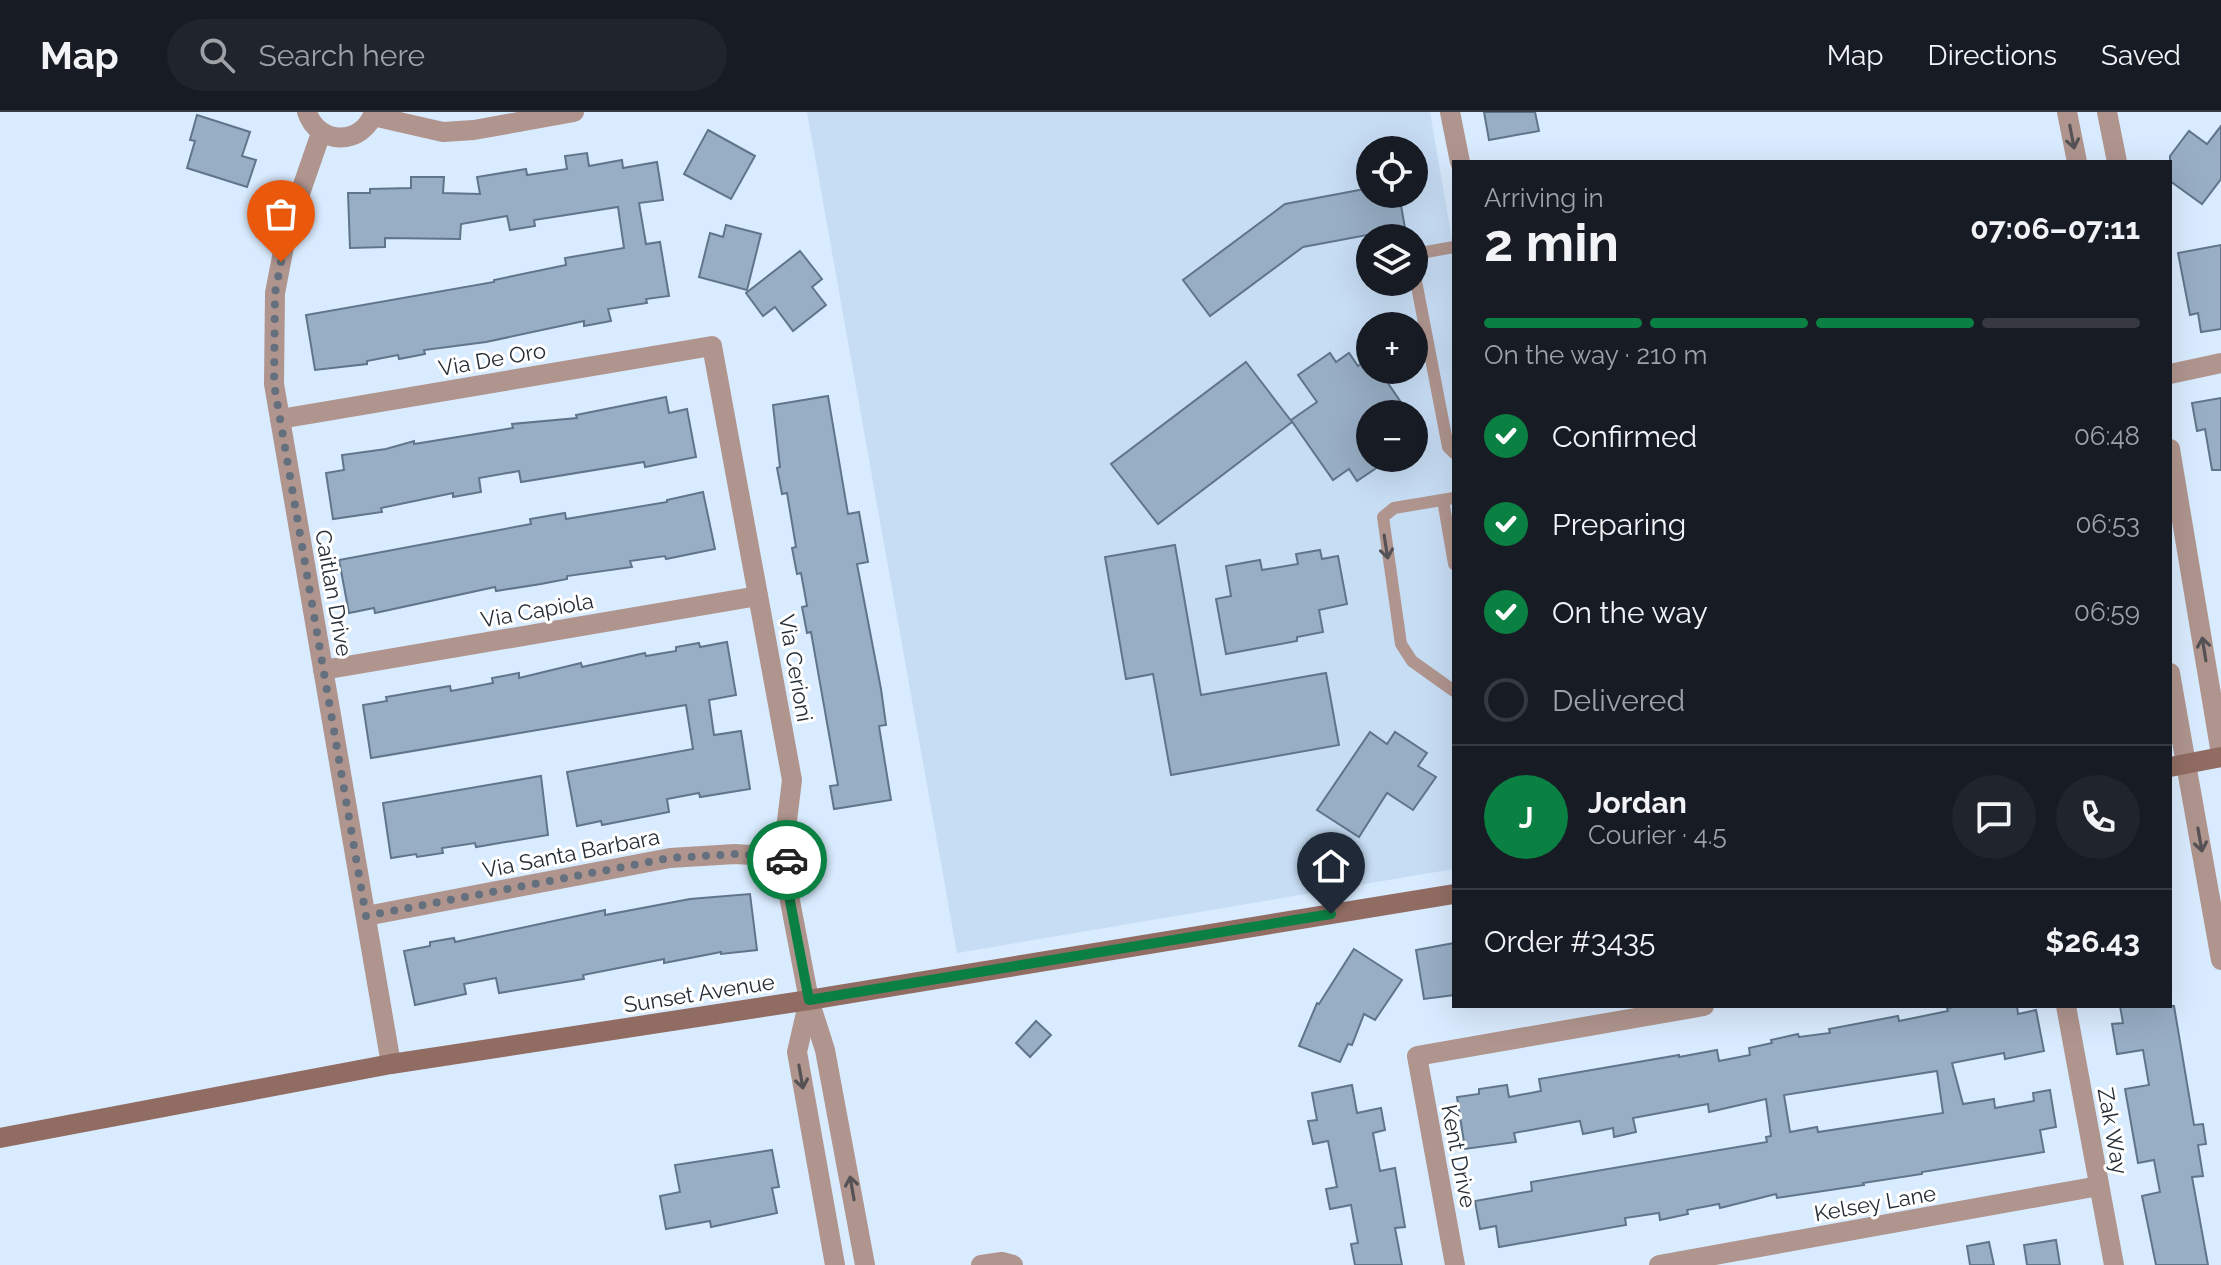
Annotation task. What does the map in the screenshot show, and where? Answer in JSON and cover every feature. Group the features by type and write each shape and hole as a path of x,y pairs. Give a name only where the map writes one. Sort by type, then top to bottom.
{"main road":[{"path":"2178,765 2221,756"},
{"name":"Sunset Avenue","path":"0,1138 391,1064 809,1000 1452,894"}],"street":[{"path":"307,112 313,125 331,137 351,137 361,132 374,114 443,132 474,130 574,112"},
{"path":"1450,112 1460,160"},
{"path":"2067,112 2077,160"},
{"path":"2107,112 2117,160"},
{"name":"Caitlan Drive","path":"321,133 287,231 275,293 274,384 391,1064"},
{"name":"Via De Oro","path":"280,419 712,346"},
{"name":"Via Cerioni","path":"712,346 792,780 785,837 790,901 809,1000 825,1050 865,1265"},
{"path":"2172,374 2221,363"},
{"path":"2172,461 2221,756"},
{"name":"Via Capiola","path":"323,670 758,596"},
{"path":"2172,696 2178,765 2221,960"},
{"name":"Via Santa Barbara","path":"366,916 670,858 735,854 787,857"},
{"name":"Via Cerioni","path":"809,1000 797,1052 835,1265"},
{"name":"Kent Drive","path":"1455,1265 1417,1056 1693,1008"},
{"name":"Zak Way","path":"2066,1008 2114,1265"},
{"name":"Kelsey Lane","path":"1659,1265 2099,1186"},
{"path":"981,1265 1002,1262 1013,1265"}],"lane":[{"path":"1452,247 1426,252 1416,264 1416,281 1448,447 1452,451"},
{"path":"1452,538 1449,499 1394,508 1383,517 1401,644 1412,661 1452,690"}],"shaded area":[{"path":"807,112 1430,112 1452,239 1452,869 957,953"}],"building":[{"path":"1484,112 1535,112 1539,131 1489,140"},
{"path":"197,115 250,132 242,156 256,160 247,187 187,168 195,141 190,140"},
{"path":"2221,126 2221,179 2202,204 2172,182 2170,156 2189,131 2207,144"},
{"path":"708,130 755,156 731,199 684,174"},
{"path":"587,153 589,166 622,160 623,168 657,162 663,200 639,203 646,244 660,242 669,296 608,309 611,321 584,326 584,321 486,342 424,350 425,354 399,359 398,355 367,361 367,364 315,370 306,315 494,282 566,265 565,258 624,248 618,207 534,220 535,226 510,230 507,216 461,224 460,239 385,238 385,247 350,248 348,193 411,188 411,177 444,177 443,193 480,194 477,177 526,169 527,175 567,169 565,156"},
{"path":"1356,191 1356,208 1401,208 1404,224 1356,224 1356,237 1303,247 1210,316 1183,280 1285,204"},
{"path":"726,225 761,234 747,290 699,277 710,233 723,237"},
{"path":"2221,245 2221,329 2201,332 2198,313 2190,315 2178,253"},
{"path":"800,251 822,279 812,287 826,305 793,331 775,307 763,316 746,293"},
{"path":"1330,353 1336,362 1349,353 1356,363 1356,384 1389,384 1399,400 1356,400 1356,472 1370,472 1357,481 1349,469 1333,480 1291,420 1317,402 1298,375"},
{"path":"1246,362 1292,422 1158,524 1111,464"},
{"path":"828,396 848,514 859,512 868,562 857,564 881,689 886,725 879,726 891,800 834,809 830,786 838,785 811,632 807,633 802,607 807,606 801,573 797,574 792,548 796,547 787,493 782,494 777,468 780,467 773,405"},
{"path":"666,397 669,413 687,409 696,457 645,467 644,462 521,482 519,471 479,478 481,492 453,497 453,493 381,508 382,512 333,519 326,473 344,470 342,455 386,449 414,441 414,444 513,428 512,424 577,418 576,415"},
{"path":"2221,398 2221,470 2212,470 2205,429 2197,431 2192,403"},
{"path":"703,492 715,549 666,559 665,556 630,561 632,567 567,576 567,579 541,584 496,591 495,587 375,613 374,608 349,613 339,560 531,524 530,519 565,513 566,519 667,502"},
{"path":"1175,545 1201,695 1326,673 1339,745 1171,775 1153,674 1126,679 1105,557"},
{"path":"1320,550 1322,559 1338,556 1347,604 1319,610 1323,632 1297,637 1297,641 1226,654 1216,599 1231,596 1226,566 1260,560 1262,570 1298,564 1296,554"},
{"path":"727,642 736,695 709,700 714,735 741,731 750,789 667,799 669,812 602,825 601,821 577,826 567,772 693,749 686,705 371,758 363,705 387,701 386,697 450,686 451,691 493,683 492,678 519,673 519,678 581,663 582,667 645,653 646,656 676,651 676,647 699,643 700,647"},
{"path":"1370,732 1387,744 1395,732 1427,753 1418,766 1436,777 1413,810 1387,793 1359,837 1317,810"},
{"path":"541,776 548,835 476,847 475,843 442,848 443,853 417,857 416,854 391,858 383,803"},
{"path":"750,894 757,950 721,952 664,963 664,959 583,975 584,979 499,993 496,978 464,984 466,994 415,1005 404,951 430,946 430,942 454,938 455,942 605,910 605,915 690,899"},
{"path":"1452,943 1452,995 1424,999 1416,950"},
{"path":"1354,949 1402,980 1375,1020 1364,1014 1352,1045 1348,1044 1340,1062 1299,1046 1317,1003"},
{"path":"2174,1006 2194,1125 2203,1124 2206,1144 2198,1145 2203,1176 2192,1177 2208,1265 2156,1265 2142,1196 2160,1192 2154,1160 2138,1163 2125,1089 2149,1085 2143,1050 2117,1054 2112,1024 2123,1023 2120,1008"},
{"path":"1947,1008 2017,1008 2018,1014 2036,1010 2044,1051 2005,1059 2004,1053 1952,1063 1963,1104 1994,1099 1995,1108 2034,1101 2033,1093 2050,1090 2056,1127 2040,1130 2044,1152 1864,1185 1777,1198 1776,1194 1720,1208 1719,1204 1687,1210 1688,1214 1660,1220 1659,1213 1625,1218 1626,1225 1499,1247 1496,1226 1480,1229 1475,1201 1532,1191 1531,1182 1767,1142 1766,1137 1771,1136 1766,1099 1709,1112 1708,1104 1633,1118 1636,1132 1614,1137 1613,1128 1583,1134 1580,1121 1514,1133 1516,1142 1465,1149 1457,1097 1479,1094 1479,1089 1507,1085 1509,1097 1541,1091 1539,1079 1679,1055 1717,1050 1719,1061 1750,1055 1749,1048 1798,1034 1799,1037 1830,1033 1829,1029 1898,1016 1899,1021 1948,1011","holes":["1937,1071 1943,1113 1818,1132 1817,1127 1790,1132 1784,1095"]},
{"path":"1036,1021 1051,1035 1030,1057 1016,1043"},
{"path":"1352,1085 1357,1113 1381,1108 1385,1130 1373,1133 1380,1171 1395,1168 1405,1227 1395,1228 1402,1265 1355,1265 1351,1244 1358,1243 1351,1205 1330,1209 1326,1189 1337,1187 1328,1141 1313,1144 1308,1121 1317,1120 1312,1093"},
{"path":"772,1150 779,1187 772,1188 777,1213 711,1227 710,1221 666,1229 660,1196 680,1192 675,1165"},
{"path":"2056,1240 2060,1265 2027,1265 2024,1245"},
{"path":"1989,1242 1994,1265 1970,1265 1967,1246"}],"way so far":[{"path":"281,262 275,293 274,384 366,916 670,858 735,854 787,857 787,860"}],"route":[{"path":"787,860 790,901 809,1000 1331,914"}]}
